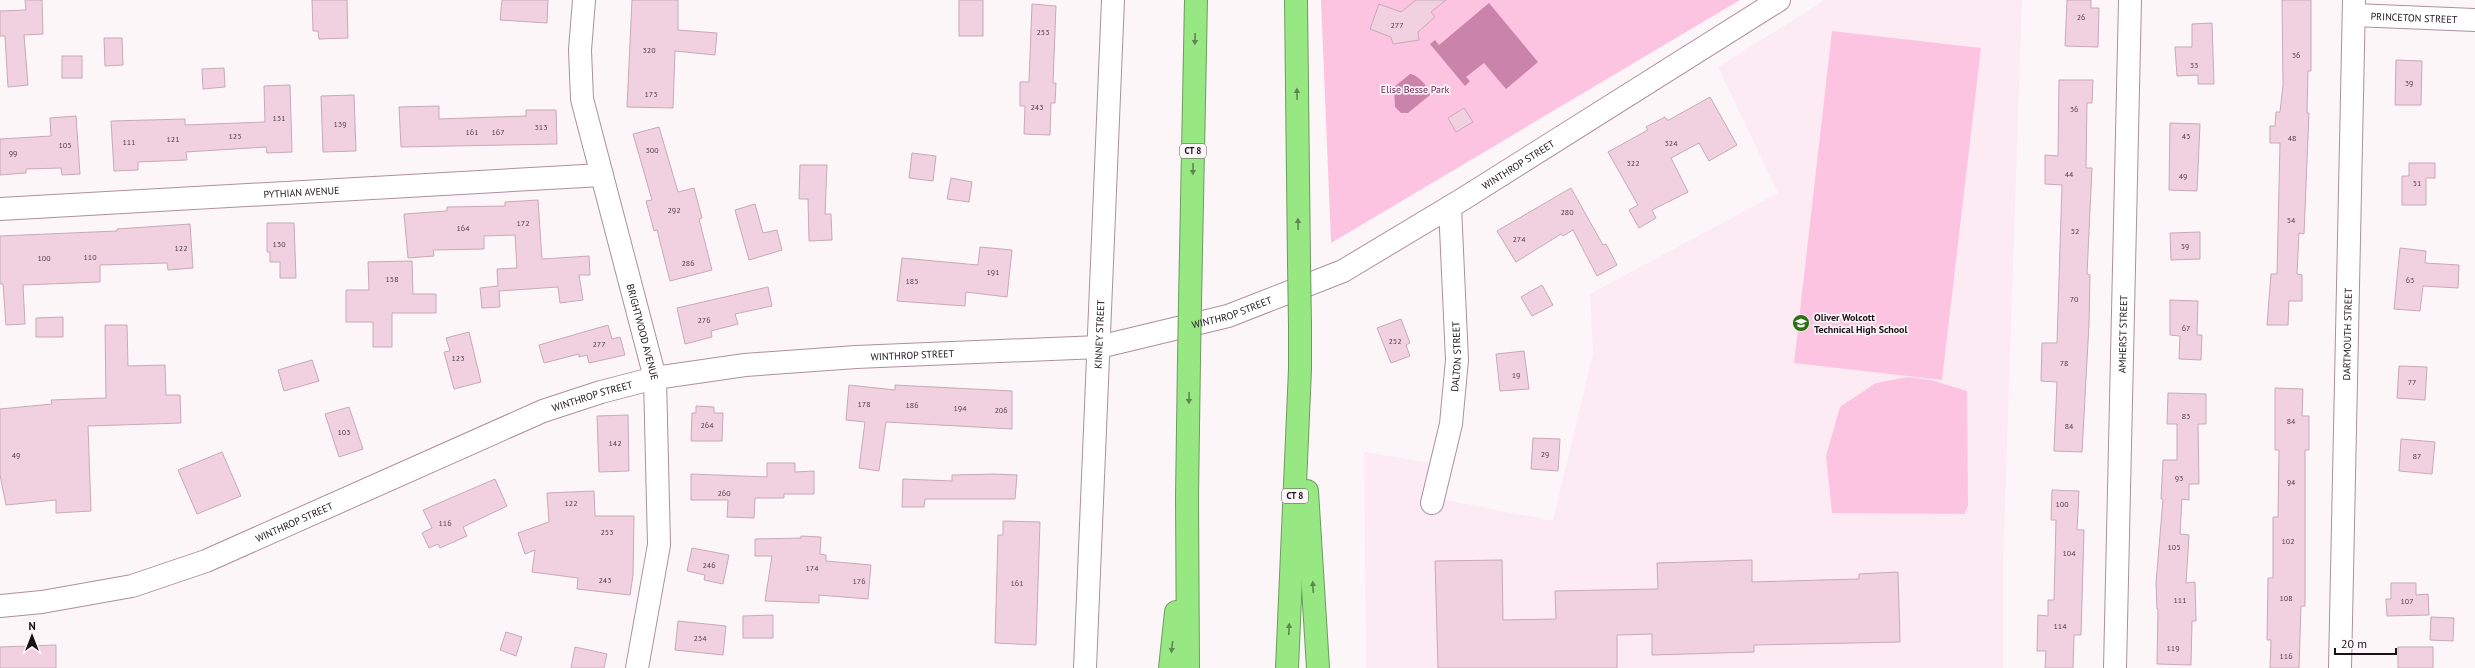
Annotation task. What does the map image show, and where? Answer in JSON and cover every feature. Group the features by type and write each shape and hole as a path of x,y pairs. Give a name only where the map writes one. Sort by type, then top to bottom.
{"highway":[{"name":"CT 8","path":"1188,668 1187,497 1196,0"},
{"name":"CT 8","path":"1287,668 1300,368 1296,0"},
{"path":"1300,368 1318,668"},
{"path":"1170,668 1187,497"}],"street":[{"name":"BRIGHTWOOD AVENUE","path":"584,0 580,50 582,99 655,378 659,545 637,668"},
{"name":"KINNEY STREET","path":"1085,668 1114,0"},
{"name":"WINTHROP STREET","path":"0,606 42,602 132,586 199,564 543,411 601,392 655,378 744,365 851,357 1099,347 1228,316 1343,271 1450,207 1779,0"},
{"name":"AMHERST STREET","path":"2115,668 2130,0"},
{"name":"PRINCETON STREET","path":"2354,8 2475,20"},
{"name":"DARTMOUTH STREET","path":"2340,668 2354,8"},
{"name":"PYTHIAN AVENUE","path":"0,209 323,192 602,175"},
{"name":"DALTON STREET","path":"1432,503 1451,424 1457,360 1450,207"}],"shaded area":[{"name":"Oliver Wolcott Technical High School","path":"1825,0 2022,0 2003,563 2003,668 1366,668 1364,452 1432,463 1425,496 1553,521 1593,353 1590,294 1778,193 1718,67"},
{"path":"1489,3 1538,62 1506,89 1484,63 1466,77 1470,81 1465,86 1430,44 1435,40 1439,45"},
{"path":"1410,74 1423,82 1428,88 1430,95 1408,113 1401,113 1395,107 1394,87"}],"green space":[{"name":"Elise Besse Park","path":"1321,0 1740,0 1331,243"},
{"path":"1832,31 1981,48 1942,380 1794,363"},
{"path":"1907,377 1931,380 1967,391 1968,505 1965,514 1832,513 1826,456 1840,407 1876,383"}],"building":[{"path":"25,0 42,0 43,34 24,35 28,85 8,87 5,36 0,36 0,11 26,10"},
{"path":"312,0 347,0 348,38 319,39 318,31 313,31"},
{"path":"502,0 548,0 547,23 500,20"},
{"path":"632,0 678,0 678,30 717,33 715,55 675,51 673,108 627,107"},
{"path":"959,0 983,0 983,36 959,36"},
{"path":"1416,0 1446,0 1431,12 1435,17 1418,32 1419,40 1393,44 1391,37 1370,29 1379,4 1401,12"},
{"path":"2067,0 2091,0 2091,8 2099,8 2098,47 2065,46"},
{"path":"2282,0 2311,0 2311,71 2308,71 2307,113 2309,113 2304,234 2299,233 2297,274 2302,275 2302,301 2289,301 2288,325 2267,325 2271,274 2277,274 2280,143 2270,143 2270,126 2275,126 2276,112 2280,112 2283,85"},
{"path":"1032,4 1056,6 1053,83 1056,83 1055,103 1051,103 1050,135 1024,134 1025,106 1020,106 1020,82 1029,82"},
{"path":"2212,23 2214,84 2198,84 2198,75 2177,76 2175,47 2192,47 2192,24"},
{"path":"104,38 122,38 123,65 105,66"},
{"path":"62,56 82,56 82,78 62,78"},
{"path":"2396,60 2422,61 2421,105 2395,105"},
{"path":"224,68 225,87 203,89 202,69"},
{"path":"2059,80 2093,80 2092,103 2087,103 2086,168 2092,168 2087,274 2090,275 2089,324 2082,452 2054,451 2057,382 2041,381 2042,343 2057,343 2062,185 2045,184 2045,155 2058,156"},
{"path":"290,85 292,152 267,153 266,147 186,152 187,160 138,162 138,170 114,171 111,121 185,119 185,125 265,122 264,86"},
{"path":"354,95 356,151 323,152 321,96"},
{"path":"1710,97 1737,145 1709,161 1699,143 1671,158 1688,192 1652,210 1656,218 1639,228 1629,210 1638,205 1608,152 1648,130 1646,127 1665,117 1669,120"},
{"path":"439,106 439,119 526,116 526,110 556,110 557,144 401,147 399,107"},
{"path":"1464,108 1473,122 1456,132 1448,118"},
{"path":"76,116 80,174 62,175 61,168 26,169 26,173 0,175 0,139 51,136 50,118"},
{"path":"2170,123 2200,124 2197,191 2169,190"},
{"path":"659,127 678,192 694,188 702,218 699,219 712,270 670,281 657,230 654,231 646,201 652,200 633,134"},
{"path":"912,153 936,156 933,181 909,178"},
{"path":"2409,163 2435,163 2435,178 2426,178 2426,205 2402,205 2402,176 2409,176"},
{"path":"800,165 827,165 825,214 831,214 832,240 809,241 808,199 799,199"},
{"path":"951,178 972,182 969,202 947,199"},
{"path":"1571,188 1603,245 1606,244 1617,265 1597,276 1573,230 1563,236 1561,234 1516,262 1497,231"},
{"path":"538,200 542,259 589,256 590,275 579,275 583,300 560,303 558,287 499,291 500,307 482,308 480,288 498,286 497,269 517,268 515,235 484,236 484,249 433,250 434,256 408,258 404,214 447,211 447,207 505,206 505,202"},
{"path":"755,204 763,233 777,230 782,250 749,260 735,210"},
{"path":"267,223 294,223 296,278 280,278 280,262 270,262 270,252 267,252"},
{"path":"190,224 193,268 168,270 167,263 100,265 100,282 23,285 25,324 6,325 3,284 0,284 0,236 117,231 117,229"},
{"path":"2200,232 2200,259 2171,260 2170,233"},
{"path":"980,247 1012,250 1007,297 966,292 965,306 897,301 902,258 978,265"},
{"path":"2400,248 2426,251 2425,263 2459,265 2458,288 2423,286 2420,311 2394,309"},
{"path":"412,261 413,294 436,294 436,313 392,313 392,347 373,347 373,322 346,322 346,290 369,290 368,262"},
{"path":"1542,285 1553,305 1532,316 1521,297"},
{"path":"768,287 772,306 735,314 738,324 711,331 712,337 685,344 677,308"},
{"path":"2170,300 2198,301 2197,335 2202,335 2201,360 2179,359 2180,336 2170,335"},
{"path":"63,317 63,337 36,337 36,318"},
{"path":"1401,319 1410,343 1406,345 1410,356 1391,363 1377,328"},
{"path":"105,325 127,325 128,366 165,365 166,395 180,395 181,423 88,426 91,511 56,513 56,500 6,505 0,475 0,409 52,404 51,400 106,398"},
{"path":"608,325 612,339 620,337 625,355 589,363 587,355 579,357 579,354 544,363 539,345"},
{"path":"469,332 481,382 454,389 444,352 450,351 446,338"},
{"path":"1524,351 1529,389 1500,391 1496,354"},
{"path":"312,360 319,381 284,391 278,370"},
{"path":"2399,366 2427,367 2425,400 2397,398"},
{"path":"849,385 895,390 895,385 1012,391 1012,429 886,422 879,471 859,468 865,422 846,420"},
{"path":"2275,388 2303,389 2302,416 2309,416 2309,450 2305,450 2305,606 2301,606 2299,668 2270,668 2271,640 2267,640 2268,578 2273,578 2273,517 2278,517 2279,450 2275,450"},
{"path":"2168,393 2206,394 2206,424 2198,424 2199,484 2189,484 2189,500 2182,499 2180,534 2189,535 2186,583 2195,582 2196,621 2192,621 2191,665 2157,664 2158,609 2156,583 2163,499 2161,499 2163,460 2177,460 2177,424 2167,424"},
{"path":"696,406 714,407 714,413 723,413 722,441 691,441 692,413 696,413"},
{"path":"349,407 363,449 339,457 325,414"},
{"path":"628,415 629,471 599,472 597,416"},
{"path":"1533,438 1560,439 1558,471 1531,469"},
{"path":"2401,439 2435,442 2432,474 2399,471"},
{"path":"222,452 241,496 197,514 178,470"},
{"path":"767,463 795,463 795,472 814,471 814,494 784,494 784,498 755,498 754,518 727,517 728,500 691,500 691,474 767,477"},
{"path":"952,475 1017,475 1015,499 925,499 924,507 902,507 903,479 952,481"},
{"path":"495,479 507,506 463,527 467,536 440,548 438,544 429,548 422,533 432,528 423,510"},
{"path":"2052,490 2079,491 2077,530 2084,530 2081,635 2074,635 2073,668 2045,668 2046,651 2037,651 2038,615 2048,616 2048,600 2054,600 2056,520 2051,520"},
{"path":"594,491 595,516 634,516 633,575 630,595 577,589 578,578 532,572 535,550 525,554 518,533 549,522 547,493"},
{"path":"1003,521 1040,522 1036,645 995,643 998,535 1003,535"},
{"path":"801,536 821,537 820,554 826,555 826,561 871,565 868,599 819,595 819,603 765,601 772,556 755,556 755,539 801,538"},
{"path":"692,548 729,555 723,584 704,580 705,575 687,571"},
{"path":"1502,560 1503,620 1556,619 1555,591 1658,589 1657,563 1752,560 1752,582 1859,579 1859,574 1898,572 1900,642 1754,645 1754,652 1652,655 1652,634 1617,635 1617,668 1438,668 1435,561"},
{"path":"2391,583 2416,583 2416,595 2428,594 2429,615 2387,616 2386,599 2391,599"},
{"path":"773,615 773,638 743,638 743,616"},
{"path":"2431,617 2454,618 2453,641 2430,640"},
{"path":"678,621 726,626 723,655 675,650"},
{"path":"506,632 522,637 516,656 500,650"},
{"path":"56,645 56,668 0,668 0,647"},
{"path":"575,647 607,654 604,668 571,668"},
{"path":"2398,647 2433,647 2433,668 2398,668"}],"place":[{"name":"Oliver Wolcott Technical High School","path":"1801,323"}]}
